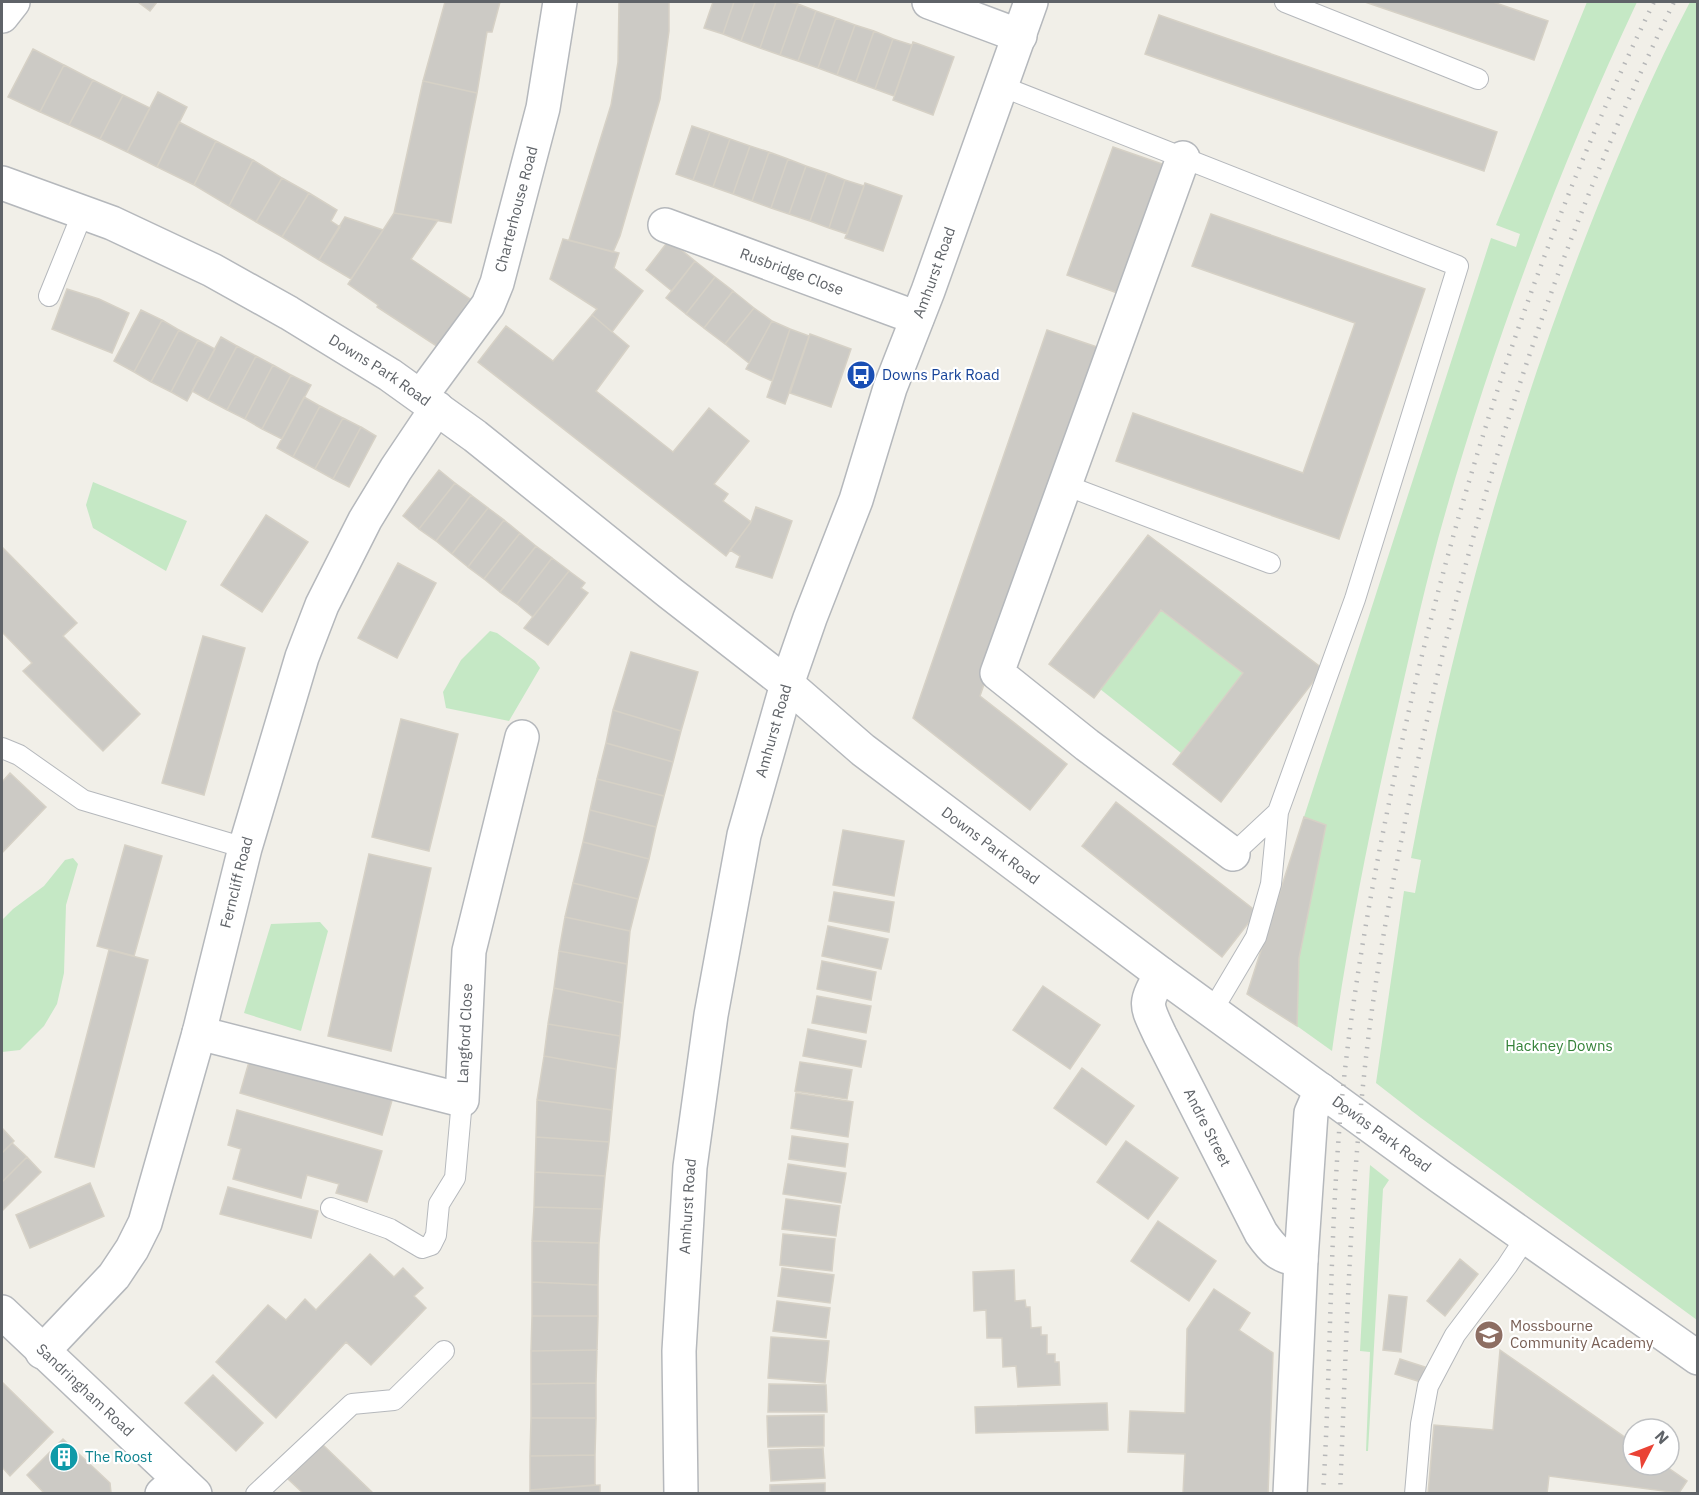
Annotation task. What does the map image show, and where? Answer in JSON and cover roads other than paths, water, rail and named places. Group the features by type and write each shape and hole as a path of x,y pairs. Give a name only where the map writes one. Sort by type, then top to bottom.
{"street":[{"path":"2,16 13,2"},
{"name":"Charterhouse Road","path":"429,402 488,305 497,283 543,108 560,2"},
{"path":"929,2 1020,36"},
{"name":"Amhurst Road","path":"681,1494 680,1351 690,1167 711,1015 744,835 787,684 856,500 890,388 1031,2"},
{"path":"1184,158 997,674 1087,745 1233,854"},
{"name":"Downs Park Road","path":"2,183 112,223 212,270 289,312 429,402 787,684 863,750 1161,974 1698,1358"},
{"name":"Rusbridge Close","path":"665,225 917,318"},
{"name":"Ferncliff Road","path":"42,1352 114,1276 132,1249 145,1223 199,1033 246,848 302,657 322,605 365,520 396,469 429,402"},
{"name":"Langford Close","path":"199,1033 462,1100 469,951 522,737"},
{"name":"Andre Street","path":"1161,974 1147,999 1148,1009 1160,1035 1272,1249 1288,1258 1301,1260"},
{"path":"1290,1494 1301,1260 1311,1113 1321,1090"},
{"name":"Sandringham Road","path":"2,1312 178,1489"}],"lane":[{"path":"1285,2 1478,79"},
{"path":"1001,86 1458,266 1355,599 1278,812 1271,884 1256,937 1212,1011"},
{"path":"49,296 82,212"},
{"path":"1065,485 1270,563"},
{"path":"3,748 20,755 83,800 246,848"},
{"path":"1233,854 1278,812"},
{"path":"331,1208 390,1229 422,1248 431,1245 436,1235 440,1204 455,1179 462,1100"},
{"path":"1415,1494 1421,1424 1428,1386 1455,1335 1526,1237"},
{"path":"256,1494 352,1404 394,1401 444,1351"}],"railway":[{"path":"1323,1494 1340,1115 1358,973 1390,797 1409,710 1455,528 1511,349 1577,173 1654,2"},
{"path":"1340,1494 1351,1232 1364,1076 1387,915 1419,756 1466,562 1524,371 1593,184 1674,2"}],"place":[{"name":"Downs Park Road","path":"861,375"},
{"name":"Mossbourne Community Academy","path":"1489,1335"},
{"name":"The Roost","path":"64,1457"}],"park label":[{"name":"Hackney Downs","path":"1559,1046"}]}
